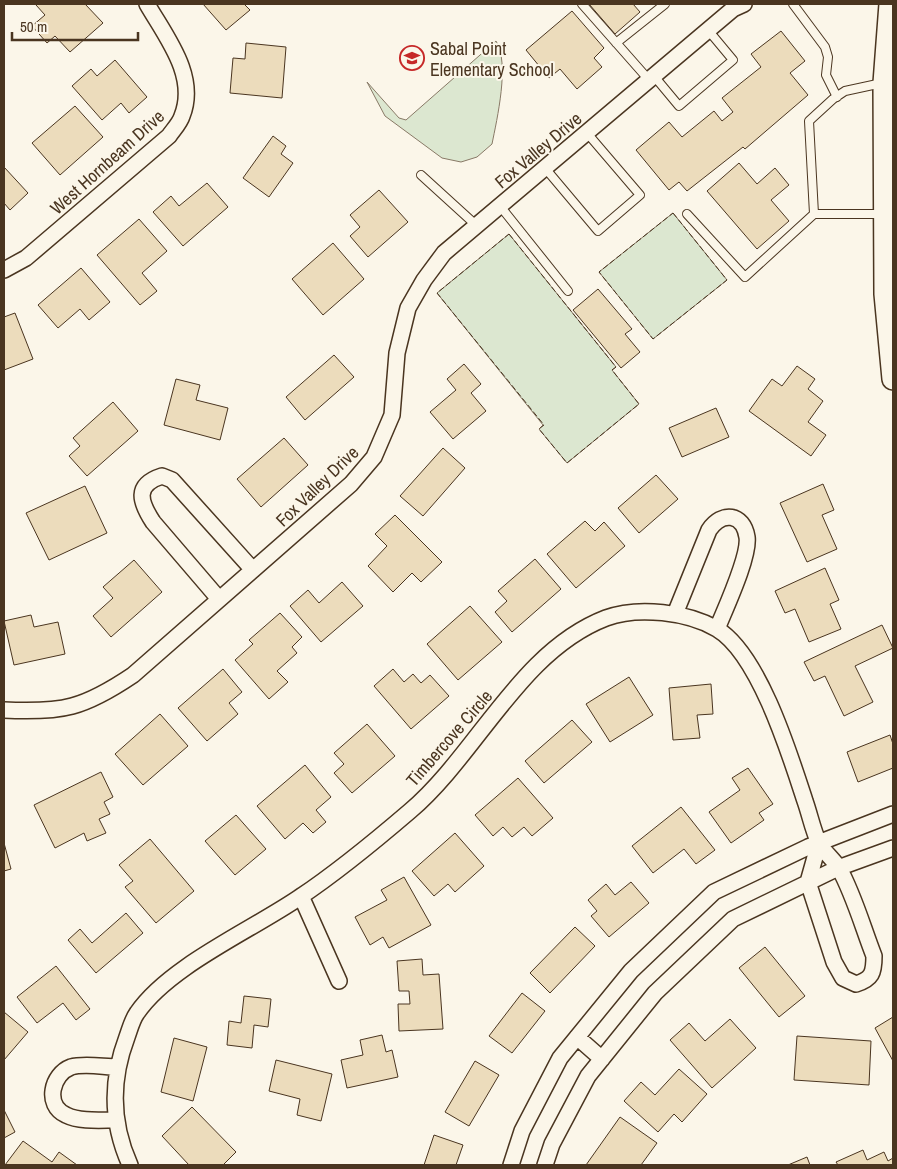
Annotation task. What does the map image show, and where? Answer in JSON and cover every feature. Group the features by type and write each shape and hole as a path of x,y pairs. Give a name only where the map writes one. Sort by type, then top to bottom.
{"main road":[{"path":"890,4 884,83 884,294 893,379"}],"street":[{"name":"West Hornbeam Drive","path":"4,270 26,258 55,234 169,136 182,118 187,100 185,78 174,50 147,4"},
{"name":"Fox Valley Drive","path":"4,710 33,711 76,706 101,696 133,675 351,484 374,457 392,415 397,353 408,308 424,280 444,253 733,9 744,4"},
{"path":"220,599 153,522 144,508 141,496 145,486 151,479 162,476 172,480 253,570"},
{"path":"675,614 709,530 716,520 725,516 734,518 743,526 747,538 745,557 717,629"},
{"name":"Timbercove Circle","path":"130,1165 123,1150 114,1112 118,1067 135,1015 165,981 301,896 413,808 454,766 533,668 574,634 608,617 640,612 675,614 717,629 735,644 749,665 782,734 819,843 838,868 874,956 874,972 867,980 856,984 844,978 834,962 808,882"},
{"path":"511,1165 526,1123 560,1058 631,970 714,892 819,843 893,814"},
{"path":"808,882 819,843"},
{"path":"545,1165 552,1144 588,1076 655,993 733,919 838,868 893,848"},
{"path":"301,896 339,981"},
{"path":"577,1037 602,1058"},
{"path":"116,1120 79,1118 65,1115 57,1108 52,1096 53,1086 59,1074 73,1066 118,1067"}],"lane":[{"path":"582,4 616,43 679,106 733,60 708,30"},
{"path":"616,43 665,4"},
{"path":"793,4 825,47 828,57 826,75 836,96"},
{"path":"814,214 809,121 836,96 845,91 884,83"},
{"path":"545,168 598,231 640,195 587,132"},
{"path":"421,175 477,226"},
{"path":"500,206 568,291"},
{"path":"688,214 744,277 814,214 884,214"}],"green space":[{"path":"496,41 502,63 499,106 492,144 477,157 461,162 442,158 385,116 367,82 399,118 406,120"},
{"path":"673,213 727,280 653,339 599,272"},
{"path":"509,234 616,367 612,370 639,404 567,463 539,429 543,425 437,293"}],"building":[{"path":"85,4 103,23 70,52 55,36 47,43 32,26 45,15 36,5"},
{"path":"203,4 244,4 250,10 226,30"},
{"path":"589,4 633,4 640,12 615,34"},
{"path":"572,11 604,48 594,58 602,67 577,89 560,69 549,78 526,50"},
{"path":"781,31 805,61 790,73 808,95 745,149 743,147 687,191 679,182 669,190 636,150 669,122 682,137 714,111 722,121 733,112 722,98 761,67 751,54"},
{"path":"246,43 286,47 282,98 230,93 233,58 245,59"},
{"path":"115,60 147,97 129,113 121,103 102,120 72,86 91,69 97,76"},
{"path":"75,106 103,137 60,175 32,143"},
{"path":"273,136 286,146 281,154 293,163 269,197 243,178"},
{"path":"739,163 757,184 775,168 789,185 771,200 789,221 757,249 707,191"},
{"path":"4,167 28,193 10,210 4,203"},
{"path":"207,183 228,207 183,246 153,212 171,196 179,206"},
{"path":"379,190 408,222 368,257 350,236 360,227 350,215"},
{"path":"139,219 167,251 142,273 157,291 140,305 97,255"},
{"path":"333,243 364,279 323,315 292,279"},
{"path":"81,268 110,302 89,320 80,309 58,328 38,305"},
{"path":"598,289 632,329 625,334 640,352 621,368 573,310"},
{"path":"15,313 33,359 4,370 4,317"},
{"path":"334,355 354,377 305,420 286,397"},
{"path":"464,364 481,384 471,393 486,411 453,439 430,412 456,390 447,379"},
{"path":"797,366 815,379 808,389 823,401 808,422 826,435 811,456 749,411 772,379 782,386"},
{"path":"176,379 200,385 196,400 228,408 220,440 164,425"},
{"path":"113,402 138,431 87,476 69,456 80,446 73,438"},
{"path":"716,408 729,437 682,457 669,428"},
{"path":"284,438 308,465 261,507 237,479"},
{"path":"443,448 465,468 423,516 400,496"},
{"path":"656,475 678,499 639,533 618,508"},
{"path":"823,484 834,510 822,515 837,549 807,562 780,503"},
{"path":"85,486 107,533 49,560 26,513"},
{"path":"395,515 442,562 421,582 412,573 393,592 368,566 387,546 375,534"},
{"path":"585,521 595,531 604,522 625,546 576,588 547,554"},
{"path":"535,559 561,589 512,632 495,612 507,601 498,591"},
{"path":"134,560 162,592 111,637 93,616 113,598 103,587"},
{"path":"825,568 839,600 830,604 841,629 809,642 795,609 785,613 775,591"},
{"path":"342,582 363,606 321,642 290,606 308,590 319,603"},
{"path":"470,606 502,642 458,680 427,644"},
{"path":"280,613 302,637 292,647 297,653 277,671 288,682 269,699 235,660 253,644 249,640"},
{"path":"31,615 34,627 58,622 65,654 14,665 4,621"},
{"path":"882,625 893,648 855,666 873,702 844,716 825,676 814,681 804,662"},
{"path":"223,669 242,692 229,703 238,714 207,741 178,708"},
{"path":"393,669 404,682 413,674 421,683 430,675 449,696 411,729 374,686"},
{"path":"629,677 653,715 610,742 586,704"},
{"path":"711,684 713,714 697,715 700,738 673,740 669,688"},
{"path":"160,714 188,746 143,785 115,754"},
{"path":"572,720 592,742 544,783 525,761"},
{"path":"367,724 395,756 352,793 334,773 344,764 334,753"},
{"path":"890,735 893,744 893,768 858,782 847,752"},
{"path":"305,765 331,797 316,810 326,822 313,833 303,823 285,839 257,806"},
{"path":"748,768 773,804 759,813 764,820 731,843 709,812 740,790 732,778"},
{"path":"101,772 113,797 104,802 110,814 99,819 106,833 87,841 84,833 55,848 34,805"},
{"path":"518,778 553,818 532,836 524,827 512,837 503,827 493,836 475,815"},
{"path":"681,807 715,850 696,864 684,849 653,873 632,846"},
{"path":"236,815 266,849 235,875 205,841"},
{"path":"455,833 484,866 455,892 448,884 434,896 412,871"},
{"path":"150,839 194,891 156,923 125,887 133,881 119,865"},
{"path":"4,843 11,869 4,871"},
{"path":"404,877 431,925 389,948 383,937 370,945 355,917 387,900 381,890"},
{"path":"631,882 649,903 609,937 591,916 597,911 588,900 606,884 615,895"},
{"path":"126,913 143,933 96,973 68,940 80,929 92,943"},
{"path":"575,927 595,946 550,993 530,973"},
{"path":"765,947 805,996 779,1017 739,968"},
{"path":"422,959 423,975 439,974 443,1029 399,1031 398,1004 410,1004 409,991 399,991 397,961"},
{"path":"56,966 90,1009 76,1020 63,1003 37,1023 17,997"},
{"path":"522,993 545,1011 512,1053 489,1036"},
{"path":"244,996 271,999 268,1027 254,1025 252,1048 227,1045 229,1021 241,1023"},
{"path":"4,1012 28,1032 4,1060"},
{"path":"893,1017 893,1061 875,1028"},
{"path":"730,1019 756,1048 712,1088 670,1040 689,1023 705,1041"},
{"path":"382,1035 386,1052 392,1050 398,1077 347,1088 341,1060 363,1055 360,1040"},
{"path":"797,1036 871,1041 869,1085 794,1080"},
{"path":"174,1038 207,1047 193,1101 161,1092"},
{"path":"276,1060 332,1074 321,1121 297,1115 300,1099 269,1091"},
{"path":"475,1061 499,1075 469,1126 445,1112"},
{"path":"679,1069 707,1094 682,1122 674,1114 658,1132 624,1101 641,1082 655,1095"},
{"path":"192,1107 236,1152 223,1165 189,1165 162,1136"},
{"path":"4,1110 15,1132 4,1138"},
{"path":"620,1117 657,1143 641,1165 586,1165"},
{"path":"434,1135 463,1145 456,1165 424,1165"},
{"path":"23,1141 52,1162 59,1152 77,1165 5,1165"},
{"path":"863,1150 867,1160 884,1152 888,1161 893,1158 893,1165 838,1165 836,1162"},
{"path":"807,1157 810,1165 788,1165"}],"fence":[{"path":"673,213 727,280 653,339 599,272 673,213"},
{"path":"509,234 616,367 612,370 639,404 567,463 539,429 544,425 437,293 509,234"}],"place":[{"name":"Sabal Point Elementary School","path":"412,58"}]}
